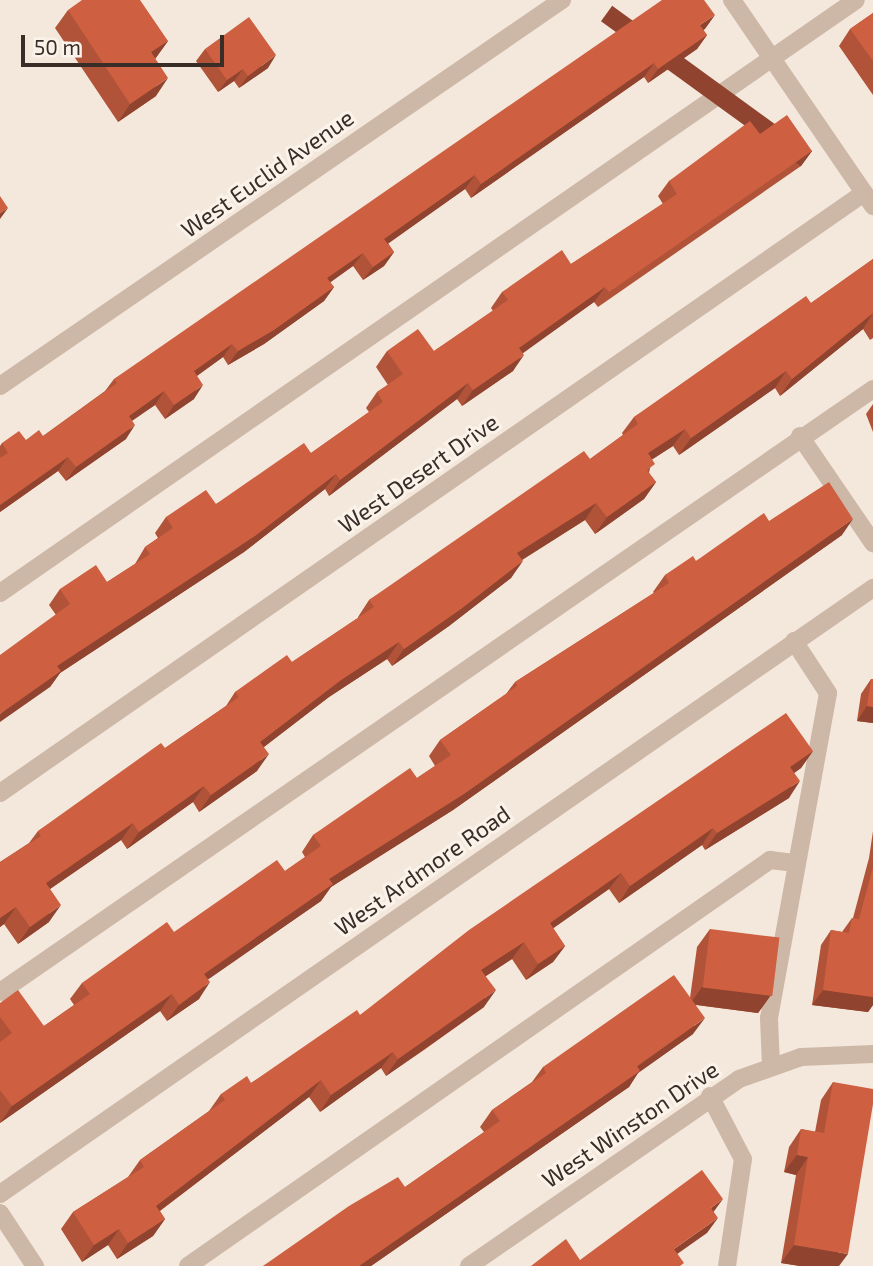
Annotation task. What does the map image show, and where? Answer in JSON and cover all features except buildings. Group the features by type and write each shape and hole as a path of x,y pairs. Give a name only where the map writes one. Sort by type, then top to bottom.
{"street":[{"name":"West Euclid Avenue","path":"0,386 562,0"},
{"path":"732,0 868,200"},
{"path":"0,593 856,0"},
{"name":"West Desert Drive","path":"0,793 868,200"},
{"path":"0,992 800,436 873,389"},
{"path":"800,436 873,543"},
{"name":"West Ardmore Road","path":"0,1194 873,588"},
{"path":"771,1066 769,1018 828,692 794,641"},
{"path":"188,1266 770,860 796,863"},
{"name":"West Winston Drive","path":"469,1266 710,1096 771,1066 837,1051 873,1055"},
{"path":"710,1096 743,1159 727,1266"},
{"path":"0,1213 35,1266"}]}
